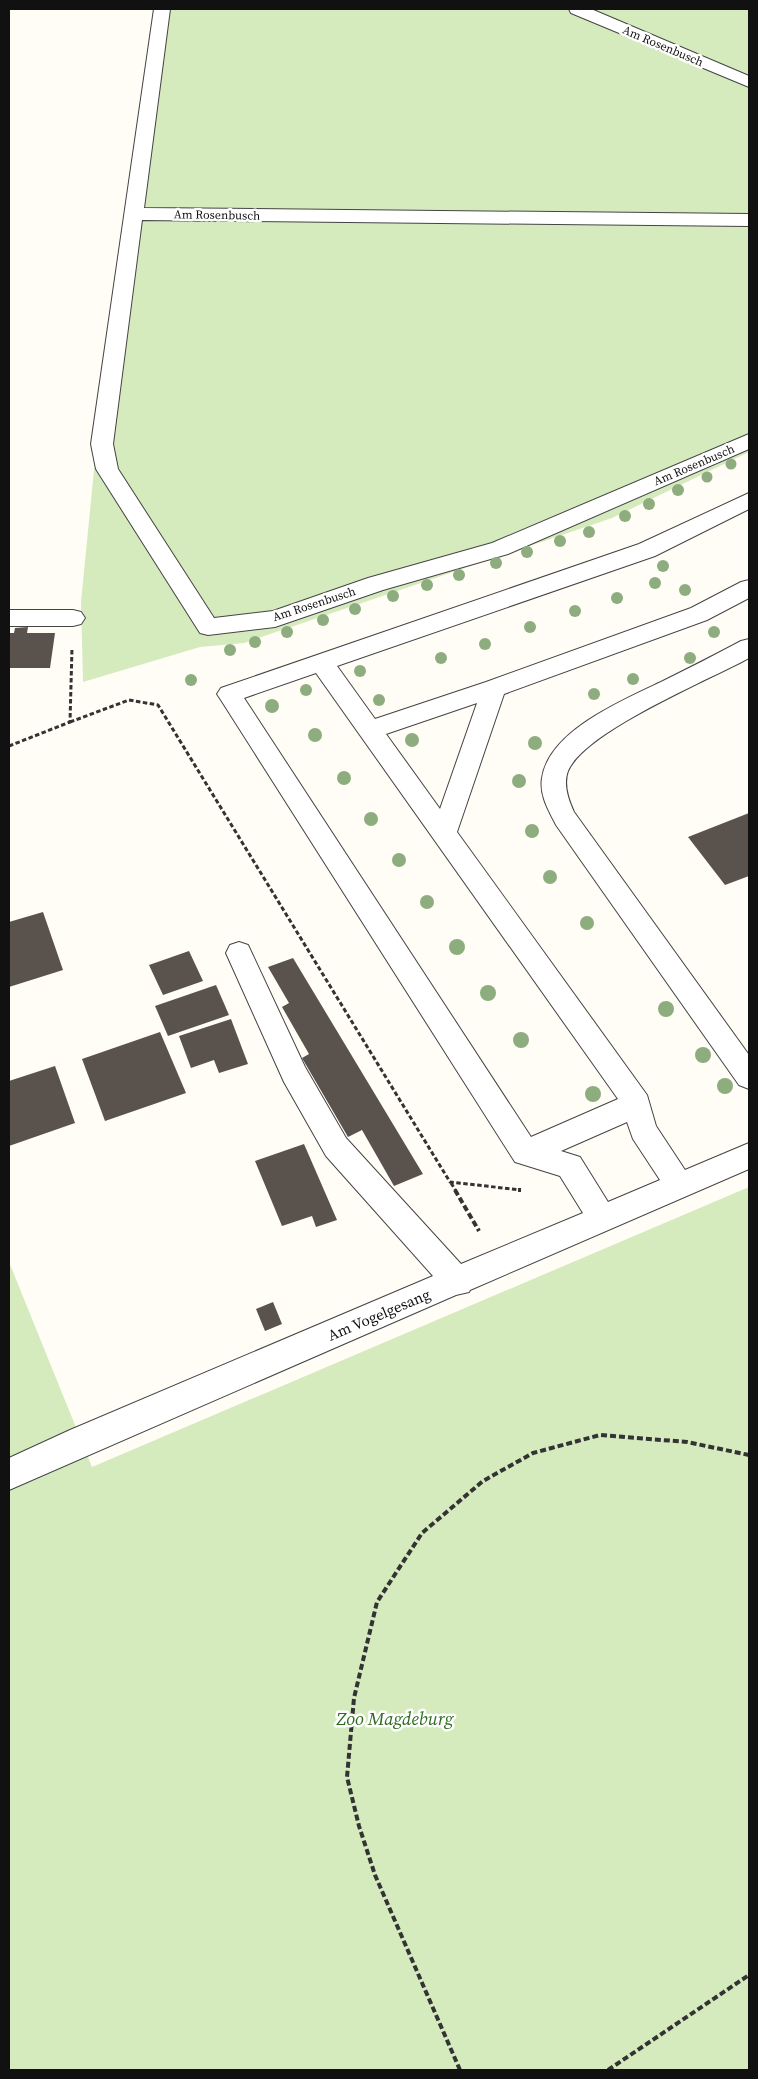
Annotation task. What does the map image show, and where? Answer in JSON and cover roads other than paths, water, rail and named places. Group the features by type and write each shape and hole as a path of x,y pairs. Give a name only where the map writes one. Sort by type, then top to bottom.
{"street":[{"name":"Am Rosenbusch","path":"162,9 102,444 107,470 208,627 275,619 376,584 500,549 749,441"},
{"name":"Am Rosenbusch","path":"578,9 749,82"},
{"name":"Am Rosenbusch","path":"134,214 749,220"},
{"path":"602,1218 570,1166 525,1154 229,694 648,550 749,500"},
{"path":"370,730 494,688 698,614 749,588"},
{"path":"9,618 73,618"},
{"path":"749,647 600,724 571,749 563,759 557,769 554,785 556,800 565,818 749,1077"},
{"path":"322,662 638,1104 644,1130 680,1186"},
{"path":"444,833 494,688"},
{"path":"239,953 294,1074 336,1147 458,1282"},
{"path":"525,1154 638,1104"},
{"name":"Am Vogelgesang","path":"9,1474 80,1441 458,1282 602,1218 749,1156"}],"park label":[{"name":"Zoo Magdeburg","path":"395,1719"}]}
